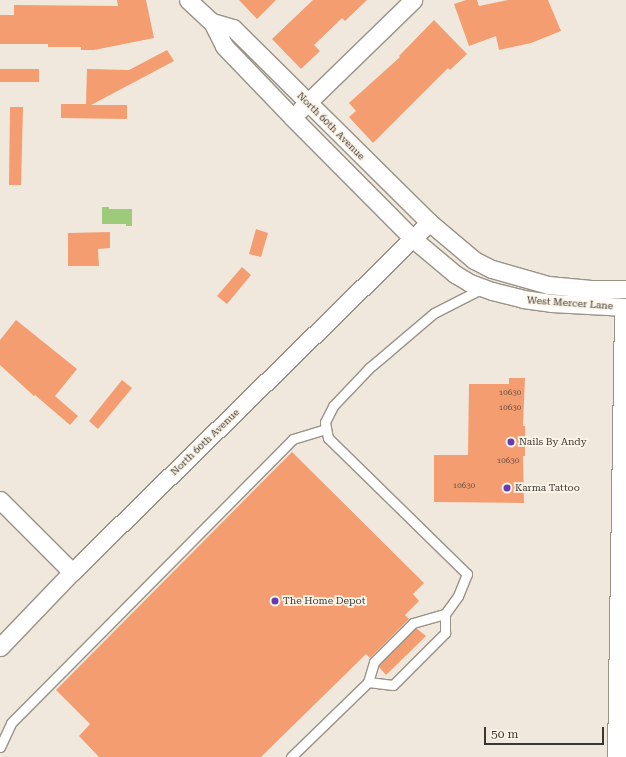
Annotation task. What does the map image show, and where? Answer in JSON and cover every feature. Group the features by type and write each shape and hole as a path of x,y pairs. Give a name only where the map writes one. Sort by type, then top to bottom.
{"main road":[{"path":"619,757 626,312"}],"street":[{"name":"North 60th Avenue","path":"188,0 212,22 224,46 412,238"},
{"path":"292,117 309,104 413,0"},
{"name":"North 60th Avenue","path":"0,647 72,572 429,222 233,28 212,22"},
{"name":"West Mercer Lane","path":"429,222 464,253 492,269 548,285 591,290 626,289"},
{"name":"West Mercer Lane","path":"412,238 455,274 483,288 523,299 550,303 626,307"},
{"path":"0,500 72,572"}],"lane":[{"path":"368,682 393,685 444,633 445,614 458,596 467,574 328,438 325,422 333,406 369,368 434,313 483,288"},
{"path":"0,747 11,723 293,439 326,429"},
{"path":"291,757 368,682 374,662 413,623 445,614"}],"shaded area":[{"path":"102,207 109,207 109,209 132,209 132,226 126,226 126,224 102,224"}],"building":[{"path":"117,0 146,0 154,38 94,50 81,50 81,47 48,47 48,44 0,44 0,15 14,15 14,5 118,6"},
{"path":"239,0 276,0 257,19"},
{"path":"313,0 367,0 345,21 342,18 314,45 320,51 301,69 272,39"},
{"path":"466,0 477,0 479,6 508,0 548,0 561,31 531,43 499,50 496,36 469,46 454,4"},
{"path":"434,20 467,54 450,70 448,68 373,143 349,117 356,111 349,103 400,57 399,56"},
{"path":"167,50 174,61 91,105 127,105 127,119 61,118 61,104 86,104 87,69 129,70"},
{"path":"0,69 39,69 39,82 0,82"},
{"path":"10,107 23,107 21,185 9,185"},
{"path":"256,229 268,233 261,257 249,254"},
{"path":"110,232 110,248 98,249 99,266 68,266 68,233"},
{"path":"242,267 251,275 227,304 217,296"},
{"path":"16,320 77,369 55,396 78,416 70,425 35,395 34,396 0,365 0,340"},
{"path":"509,378 525,378 523,426 525,426 525,456 523,456 524,503 434,502 434,455 468,455 469,384 509,384"},
{"path":"122,380 132,388 98,429 89,421"},
{"name":"The Home Depot","path":"292,452 424,583 413,594 419,601 405,615 409,619 370,658 366,654 261,757 99,757 79,736 90,724 56,690"},
{"path":"416,628 426,636 386,675 379,665"}],"place":[{"name":"Nails By Andy","path":"511,442"},
{"name":"Karma Tattoo","path":"507,488"},
{"name":"The Home Depot","path":"275,601"}]}
